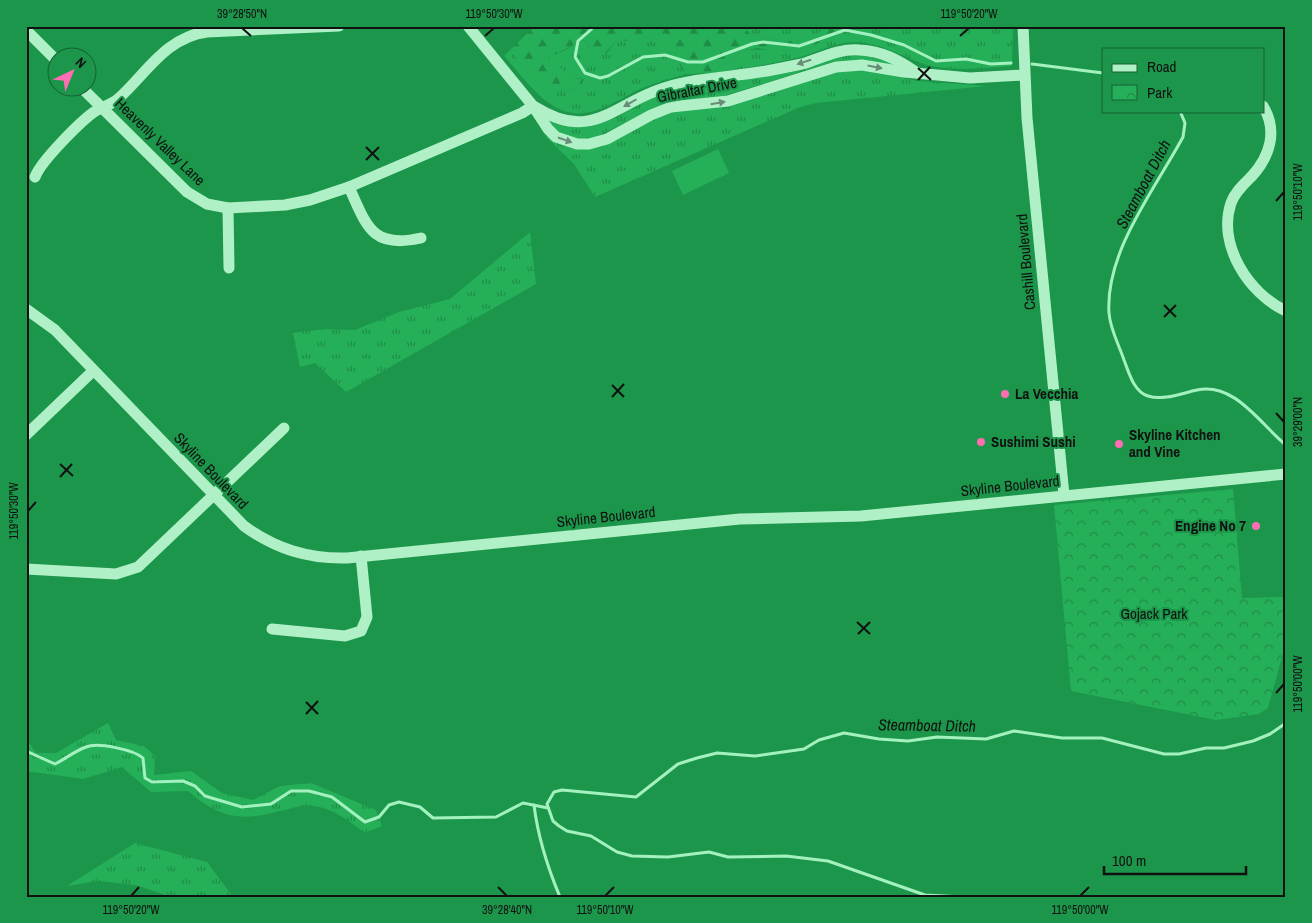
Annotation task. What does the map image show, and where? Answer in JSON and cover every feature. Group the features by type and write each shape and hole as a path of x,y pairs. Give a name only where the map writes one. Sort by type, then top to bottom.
{"street":[{"path":"35,177 46,159 89,116 102,107 116,101 169,47 186,36 207,32 340,26"},
{"name":"Gibraltar Drive","path":"468,26 533,106 548,129 556,137 577,144 589,144 607,139 651,115 671,107 728,101 836,67 862,65 904,72 970,78 1024,75"},
{"name":"Cashill Boulevard","path":"1023,26 1024,75 1064,496"},
{"path":"26,30 48,52"},
{"name":"Gibraltar Drive","path":"533,106 556,117 572,121 590,121 605,117 643,96 672,85 770,71 802,64 827,54 853,50 884,54 916,72"},
{"name":"Heavenly Valley Lane","path":"93,98 187,192 207,204 228,208 296,203 349,187 522,113 533,106"},
{"path":"1264,109 1272,136 1270,150 1260,167 1235,194 1230,207 1228,224 1233,252 1247,280 1268,300 1286,311"},
{"path":"349,187 364,221 381,238 394,242 421,238"},
{"path":"228,208 229,268"},
{"name":"Skyline Boulevard","path":"26,309 55,330 244,526 274,545 308,556 330,558 361,556 740,518 853,516 1286,474"},
{"path":"26,435 93,371"},
{"path":"26,570 116,574 131,571 151,557 284,428"},
{"path":"272,629 345,636 361,631 367,617 361,556"}],"green space":[{"path":"535,26 742,26 751,35 795,42 831,28 845,27 836,35 807,48 778,51 757,48 748,50 735,55 713,73 686,74 678,61 675,42 672,37 665,33 633,41 616,41 603,55 594,51 583,40 548,58 574,79 584,79 577,87 563,91 545,85 537,79 510,50"},
{"path":"742,26 839,26 795,42 751,35"},
{"path":"843,26 1013,26 1012,66 968,69 945,68 924,64 882,47 847,42 779,62 713,73 735,55 748,50 797,49 836,35 845,27"},
{"path":"665,33 672,37 675,42 678,61 686,74 650,85 606,107 584,113 561,110 549,103 531,87 504,56 510,50 524,67 551,88 571,89 582,84 582,78 574,79 549,60 547,58 549,56 564,51 583,40 594,51 607,53 616,41 633,41"},
{"path":"856,54 890,61 892,65 866,60 835,61 717,98 667,102 594,138 576,139 564,135 555,130 548,121 566,127 585,127 618,117 636,105 664,93 772,75 831,57"},
{"path":"849,70 875,71 917,81 987,86 816,103 800,107 595,197 574,164 544,135 573,149 601,147 662,115 675,111 725,106 810,78"},
{"path":"718,149 729,173 683,195 672,171"},
{"path":"530,232 536,284 346,392 315,363 300,367 293,333 326,329 355,330 399,312 450,299"},
{"name":"Gojack Park","path":"1233,489 1242,598 1286,597 1286,642 1268,708 1259,714 1216,720 1071,691 1054,505"},
{"path":"108,723 116,740 144,746 155,756 154,775 191,771 222,793 253,800 280,786 311,783 376,810 382,826 365,833 335,813 310,806 301,806 254,816 242,817 231,815 210,807 188,791 151,792 122,767 83,779 26,771 26,738 36,753 56,753"},
{"path":"135,843 207,862 233,897 171,897 136,885 98,881 67,886"}],"waterway":[{"name":"Steamboat Ditch","path":"595,26 578,41 575,57 585,73 600,78 608,76 643,57 665,55 688,62 703,62 752,44 763,42 799,46 845,30 871,35 904,45 936,61 966,59 991,64 1011,63"},
{"name":"Steamboat Ditch","path":"1032,64 1102,73"},
{"name":"Steamboat Ditch","path":"1180,112 1185,123 1183,137 1146,199 1123,244 1115,267 1110,290 1109,313 1113,331 1128,371 1139,391 1143,394 1160,398 1197,390 1211,389 1223,392 1235,398 1246,407 1286,445"},
{"name":"Steamboat Ditch","path":"964,897 925,895 828,861 786,856 728,857 709,852 668,857 632,856 617,852 591,836 567,831 553,821 547,804 554,792 562,790 636,797 678,764 697,758 717,753 755,756 804,749 819,740 844,733 879,739 908,741 937,737 986,739 1014,731 1062,738 1102,738 1164,754 1179,754 1206,748 1224,748 1253,741 1270,734 1286,723"},
{"path":"26,751 55,764 86,747 99,745 116,748 132,752 143,758 145,778 152,782 183,781 195,786 205,796 242,807 271,804 291,791 309,791 332,797 365,822 379,817 389,805 399,802 420,807 433,818 496,817 523,803 548,808"},
{"path":"534,805 544,852 560,897"}],"place":[{"name":"La Vecchia","path":"1005,394"},
{"name":"Sushimi Sushi","path":"981,442"},
{"name":"Skyline Kitchen and Vine","path":"1119,444"},
{"name":"Engine No 7","path":"1256,526"}]}
